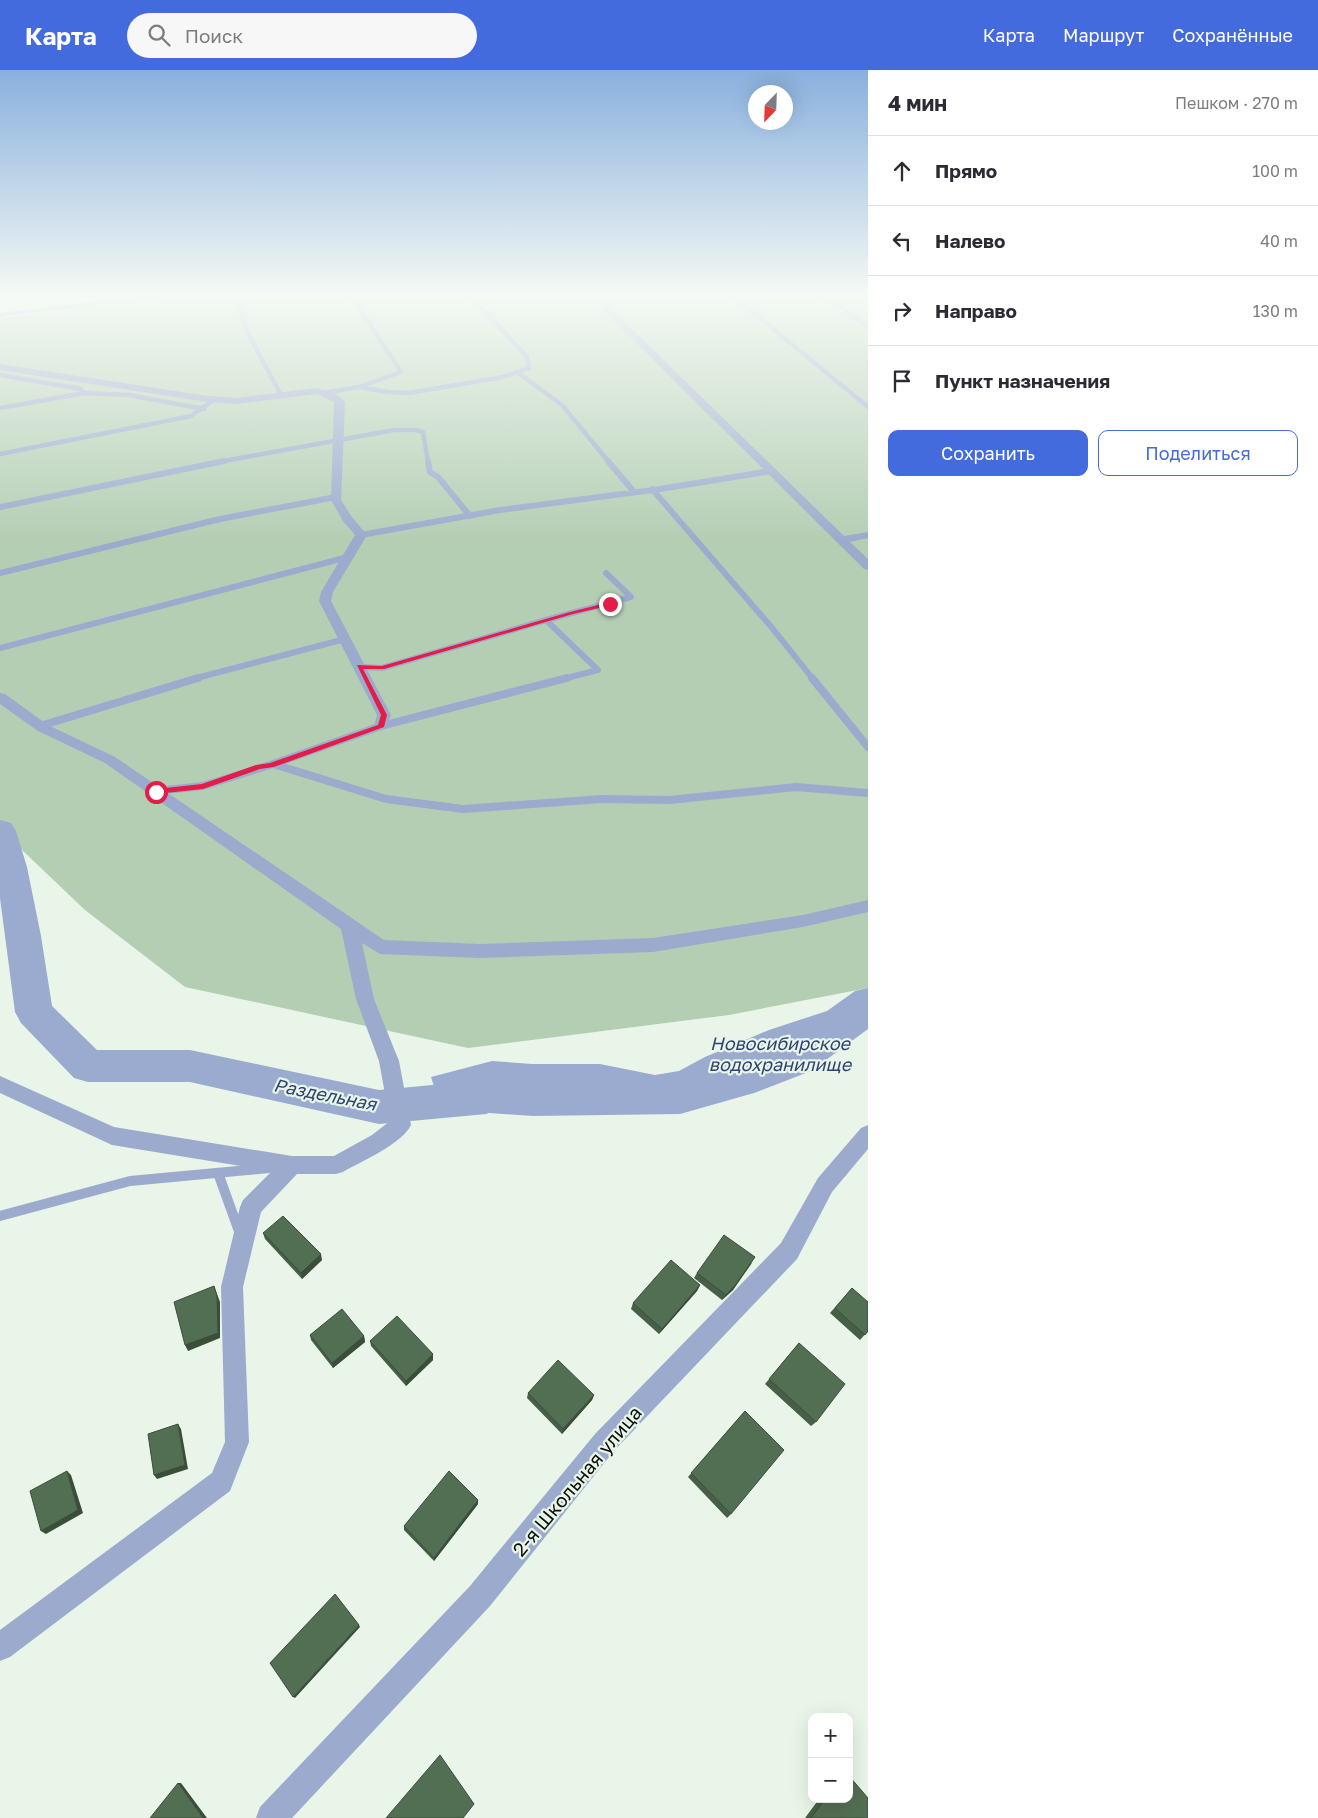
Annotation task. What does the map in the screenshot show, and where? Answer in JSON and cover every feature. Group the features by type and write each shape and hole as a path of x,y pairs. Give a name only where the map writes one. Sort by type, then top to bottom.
{"street":[{"path":"64,377 236,401 317,391 337,398 340,402 336,497 347,519 361,535 327,592 325,601 384,715 382,726"},
{"path":"674,377 868,566"},
{"path":"843,540 868,535"},
{"path":"0,696 40,726 110,760 380,947 490,951 653,945 803,921 868,906"},
{"path":"0,1084 112,1136 292,1165 336,1164 379,1141 401,1125 389,1061 365,999 349,924"},
{"name":"2-я Школьная улица","path":"271,1818 480,1596 604,1443 789,1251 825,1185 868,1134"},
{"path":"0,1648 221,1482 236,1442 232,1287 242,1242 251,1207 292,1165"}],"lane":[{"path":"9,377 81,389 84,393"},
{"path":"271,377 281,395"},
{"path":"323,392 359,387 388,377"},
{"path":"359,387 388,392 409,392 504,377"},
{"path":"524,377 562,405 634,492"},
{"path":"831,377 868,407"},
{"path":"84,393 102,386 120,385"},
{"path":"0,408 99,392 160,399 204,409"},
{"path":"0,454 191,416 204,409 215,399"},
{"path":"0,507 339,438 394,430 424,432 430,472 438,477 470,516"},
{"path":"361,535 470,516 771,471"},
{"path":"652,489 773,629 868,747"},
{"path":"0,573 220,519 336,497"},
{"path":"0,648 348,557"},
{"path":"359,667 382,668 630,597 606,573"},
{"path":"156,792 203,786 382,726 598,670 546,620"},
{"path":"40,726 182,682 345,639"},
{"path":"273,764 386,799 463,809 602,799 670,800 796,787 868,793"},
{"path":"0,1216 130,1180 292,1165"},
{"path":"218,1173 242,1242"}],"green space":[{"path":"0,377 868,377 868,988 729,1015 468,1048 185,987 85,910 0,829"}],"water":[{"name":"Новосибирское водохранилище","path":"868,988 868,1029 811,1071 754,1093 680,1114 533,1116 475,1112 439,1102 431,1077 492,1061 532,1064 600,1064 655,1075 679,1071 705,1057 769,1030 827,1011 855,991"}],"building":[{"path":"283,1216 321,1254 301,1273 263,1233"},
{"path":"724,1235 755,1257 726,1295 697,1273"},
{"path":"671,1260 700,1285 662,1329 633,1303"},
{"path":"214,1286 217,1296 218,1333 185,1345 174,1302"},
{"path":"852,1288 868,1302 868,1331 865,1335 835,1308"},
{"path":"342,1309 364,1336 332,1363 310,1335"},
{"path":"397,1316 433,1354 406,1381 370,1341"},
{"path":"799,1343 845,1384 816,1422 769,1379"},
{"path":"558,1360 594,1395 563,1429 528,1393"},
{"path":"745,1411 784,1450 731,1514 691,1473"},
{"path":"178,1424 185,1465 154,1475 148,1434"},
{"path":"67,1471 78,1510 41,1531 30,1491"},
{"path":"449,1471 478,1500 434,1558 404,1526"},
{"path":"335,1594 359,1625 293,1697 270,1663"},
{"path":"440,1755 474,1804 463,1818 386,1818"},
{"path":"853,1781 868,1798 868,1818 811,1818 822,1803 853,1803"},
{"path":"178,1783 203,1818 150,1818"}],"waterway":[{"name":"Раздельная","path":"0,831 11,867 24,936 34,1012 88,1066 190,1066 379,1107 486,1097"}],"route":[{"path":"156,792 203,786 259,767 271,765 382,726 384,715 359,667 382,668 572,613 610,604"}]}
